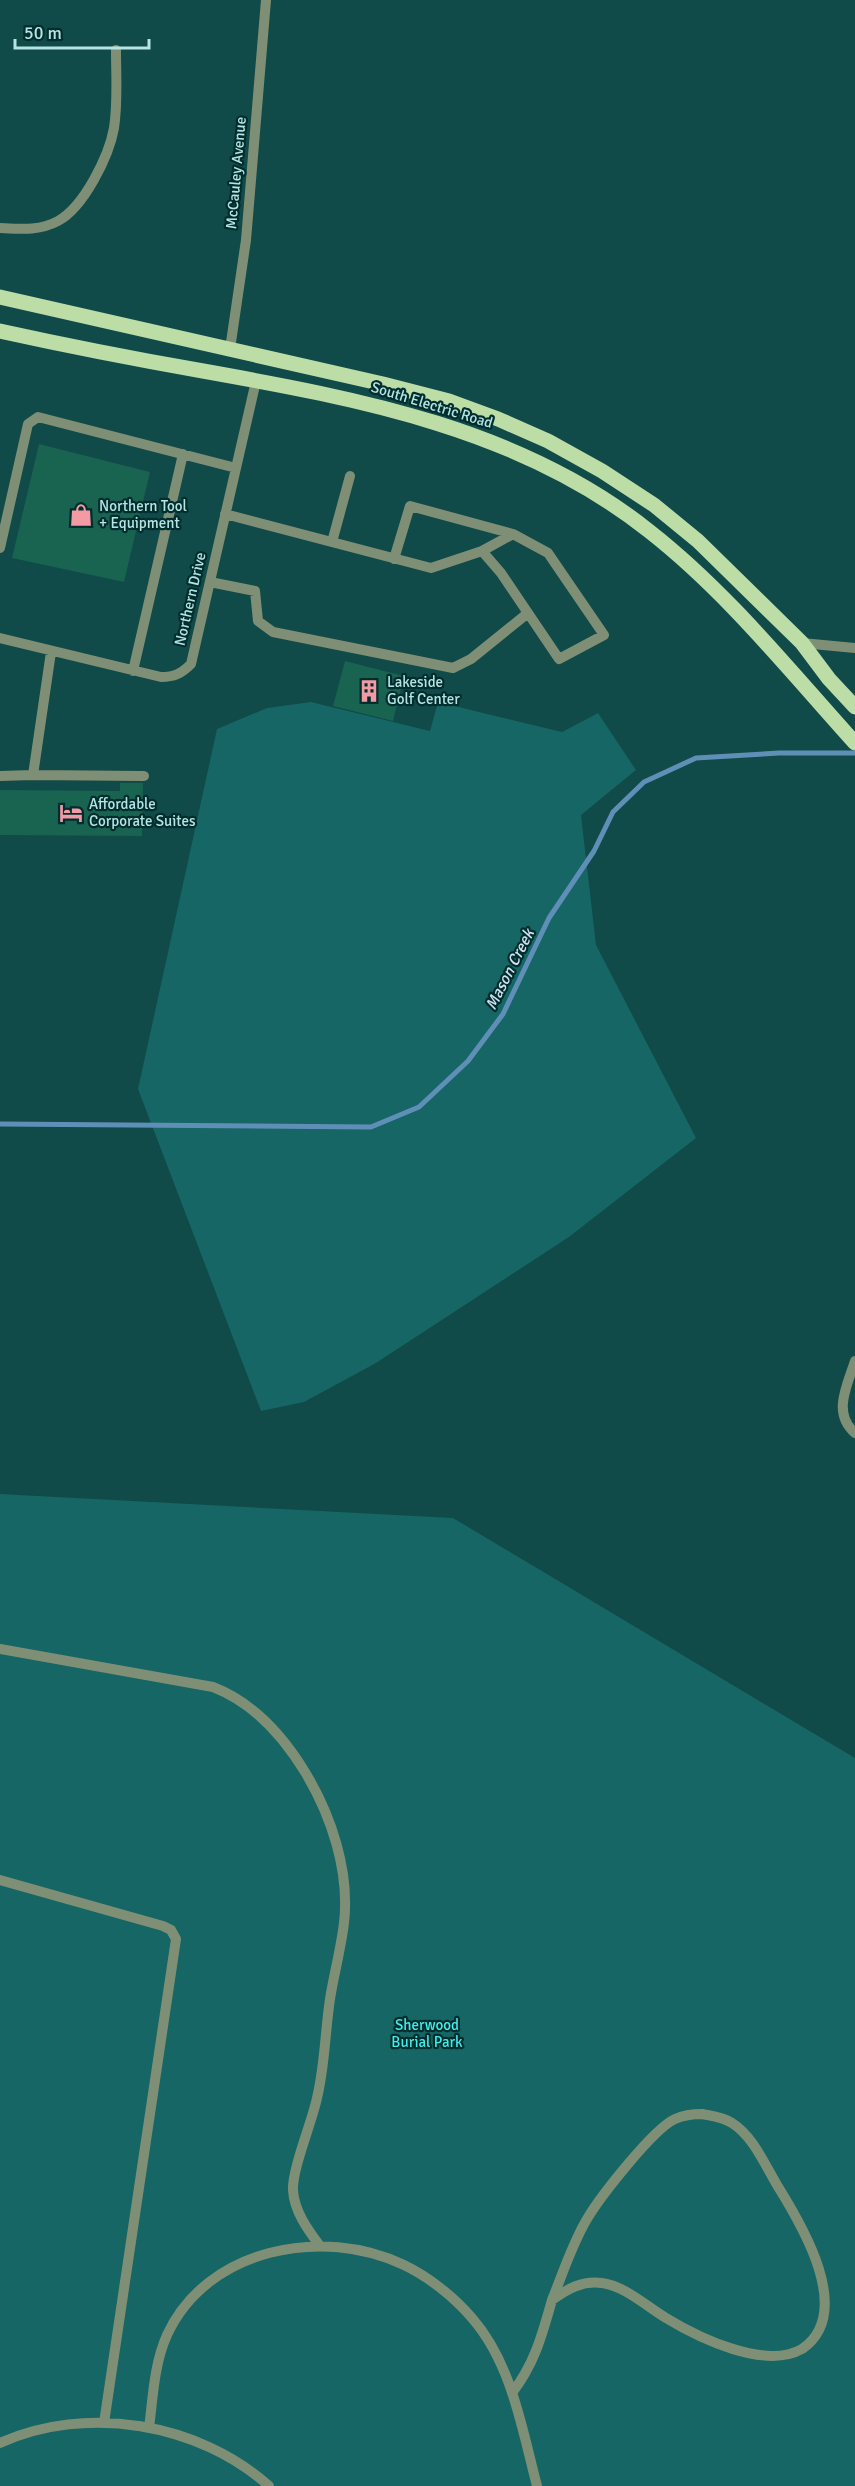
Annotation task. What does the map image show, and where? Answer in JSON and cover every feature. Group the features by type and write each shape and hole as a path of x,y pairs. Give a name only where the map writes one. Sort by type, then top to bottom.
{"main road":[{"name":"South Electric Road","path":"0,297 449,401 548,441 602,471 654,505 698,541 802,643 829,679 855,707"},
{"name":"South Electric Road","path":"0,331 97,352 343,398 450,426 510,449 556,471 608,501 665,544 733,607 855,743"}],"street":[{"name":"McCauley Avenue","path":"230,349 246,240 266,0"},
{"path":"0,228 24,229 59,221 83,198 101,165 113,132 116,50"},
{"name":"Northern Drive","path":"0,638 161,677 172,677 183,672 191,664 256,381"},
{"path":"0,548 28,424 38,417 236,468"},
{"path":"134,671 183,454"},
{"path":"332,542 350,476"},
{"path":"394,559 410,506 513,534 548,553 604,635 559,659 482,551"},
{"path":"225,514 431,568 482,551 513,534"},
{"path":"210,582 255,591 258,621 273,632 453,668 471,659 528,613"},
{"path":"802,643 855,648"},
{"path":"33,775 51,652"},
{"path":"0,776 144,776"},
{"path":"855,1361 842,1400 842,1415 847,1426 855,1433"},
{"path":"0,1649 213,1687 231,1694 248,1705 278,1734 298,1761 315,1790 329,1820 341,1862 345,1892 344,1921 330,2000 324,2072 294,2173 295,2204 320,2247"},
{"path":"0,1880 163,1926 171,1930 176,1939 104,2423"},
{"path":"512,2393 535,2358 552,2300 587,2219 637,2154 661,2128 674,2120 702,2114 718,2116 732,2123 748,2138 808,2235 827,2278 830,2295 828,2314 813,2340 789,2355 773,2357 757,2355 706,2339 668,2319 617,2287 602,2283 586,2283 571,2287 552,2300"},
{"path":"149,2428 157,2363 167,2335 197,2294 233,2266 256,2256 281,2250 320,2247 376,2255 402,2264 420,2274 454,2299 473,2318 488,2340 512,2393 537,2486"},
{"path":"0,2443 41,2430 68,2425 104,2423 149,2428 201,2444 252,2471 269,2486"}],"green space":[{"path":"311,702 430,731 438,702 562,732 598,713 636,770 581,815 596,945 696,1138 569,1237 376,1363 304,1402 261,1411 138,1089 217,729 267,708"},
{"name":"Sherwood Burial Park","path":"0,1494 453,1518 855,1758 855,2486 0,2486"}],"building":[{"name":"Northern Tool + Equipment","path":"39,444 150,472 124,582 12,558"},
{"name":"Lakeside Golf Center","path":"345,661 404,676 393,721 333,706"},
{"name":"Affordable Corporate Suites","path":"120,783 143,783 142,836 0,835 0,790 120,791"}],"waterway":[{"name":"Mason Creek","path":"0,1124 371,1127 419,1107 468,1061 503,1014 549,918 594,851 613,812 644,782 696,758 779,753 855,753"}],"place":[{"name":"Northern Tool + Equipment","path":"81,515"},
{"name":"Lakeside Golf Center","path":"369,691"},
{"name":"Affordable Corporate Suites","path":"71,813"}]}
